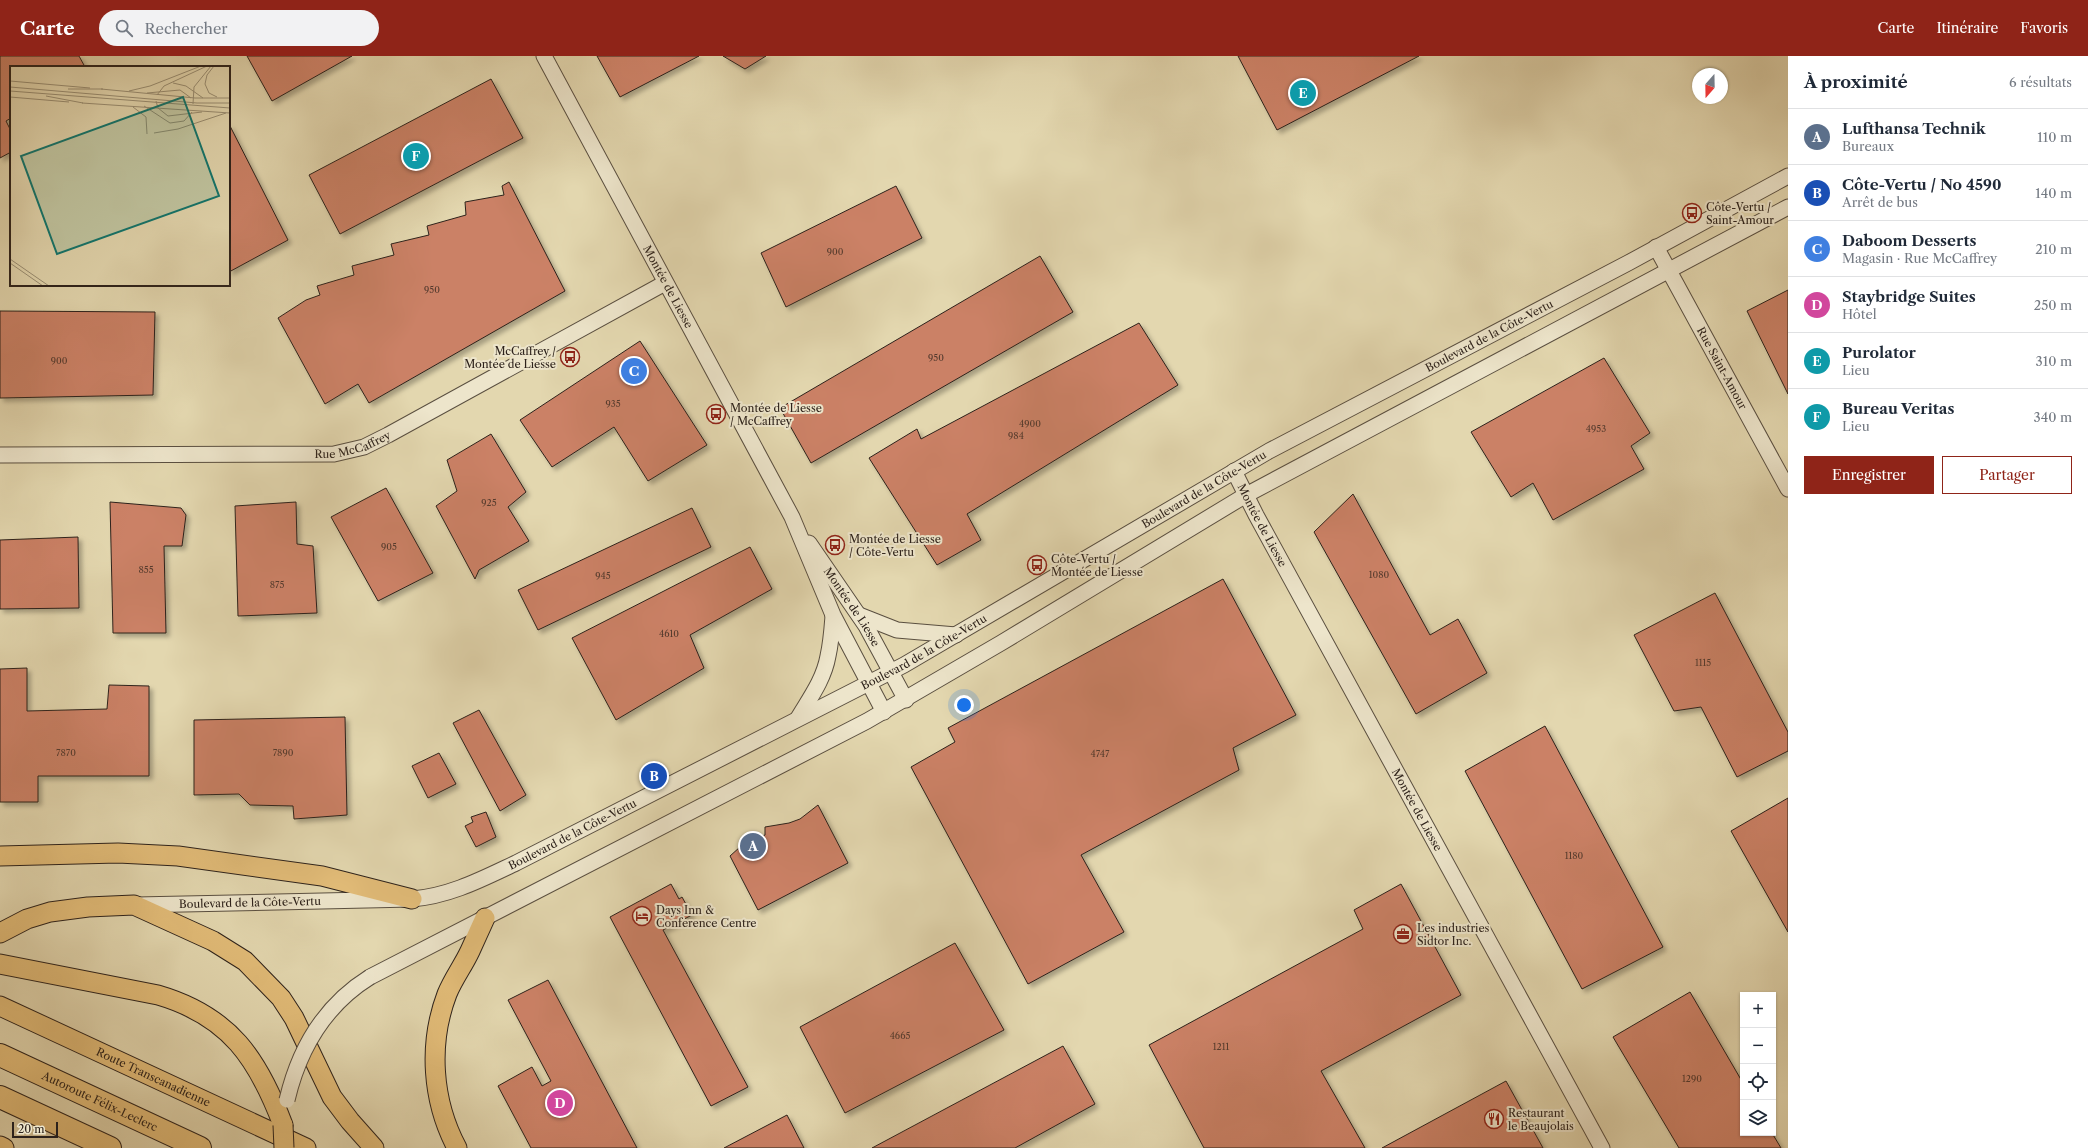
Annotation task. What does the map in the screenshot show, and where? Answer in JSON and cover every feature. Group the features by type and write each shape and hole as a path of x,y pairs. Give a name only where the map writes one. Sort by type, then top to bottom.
{"highway":[{"name":"Autoroute Félix-Leclerc","path":"0,1055 200,1148"},
{"path":"0,1097 110,1148"}],"main road":[{"path":"0,856 118,853 178,856 322,876 412,899"},
{"path":"134,905 218,944 245,961 262,977 281,998 294,1018 332,1097 374,1148"},
{"name":"Boulevard de la Côte-Vertu","path":"0,933 27,920 58,910 134,905"},
{"path":"457,1148 448,1127 439,1098 435,1065 437,1031 448,993 485,918"},
{"path":"0,964 158,995 187,1005 223,1028 244,1048 265,1082 284,1125 284,1148"},
{"name":"Route Transcanadienne","path":"0,1006 306,1148"},
{"path":"0,1146 4,1148"}],"street":[{"name":"Montée de Liesse","path":"544,56 792,517 833,615 884,712"},
{"name":"Boulevard de la Côte-Vertu","path":"134,905 412,899 427,898 454,891 494,873 892,671 1269,451 1788,176"},
{"path":"284,1125 287,1100 292,1080 311,1037 334,1005 351,990 370,977 884,712 1246,495 1788,207"},
{"name":"Rue Saint-Amour","path":"1656,247 1788,489"},
{"name":"Rue McCaffrey","path":"0,455 334,454 353,450 388,435 665,283"},
{"name":"Montée de Liesse","path":"1234,471 1602,1148"},
{"name":"Montée de Liesse","path":"792,517 860,616 892,671 906,700"},
{"path":"797,719 817,686 829,656 833,615"},
{"path":"860,616 897,630 956,635"}],"building":[{"path":"0,56 79,56 84,66 10,66 10,119 6,121 10,129 10,153 0,158"},
{"path":"247,56 352,56 272,101"},
{"path":"597,56 699,56 620,97"},
{"path":"723,56 766,56 745,69"},
{"path":"1238,56 1419,56 1277,130"},
{"path":"491,79 523,138 340,234 309,175"},
{"path":"230,126 288,240 230,271"},
{"path":"509,182 565,291 369,403 358,384 325,404 278,318 306,300 320,295 317,286 354,275 352,266 394,255 391,244 429,235 427,226 466,215 465,202 504,195 502,186"},
{"path":"896,186 922,238 786,307 761,253"},
{"path":"1040,256 1073,312 811,463 780,408"},
{"path":"1788,290 1788,394 1747,311"},
{"path":"0,311 155,312 153,395 0,398"},
{"path":"1139,323 1178,385 967,514 981,540 937,565 869,458 917,429 921,439"},
{"path":"640,341 707,445 648,481 614,427 552,467 520,420"},
{"path":"1604,358 1650,433 1631,446 1644,469 1553,520 1533,483 1511,497 1471,432"},
{"path":"491,434 526,492 508,507 529,541 479,570 475,579 436,506 457,491 447,460"},
{"path":"386,488 433,573 378,601 331,517"},
{"path":"1353,494 1430,635 1458,619 1487,673 1416,714 1314,532"},
{"path":"110,502 181,508 186,515 182,546 164,546 166,633 113,633"},
{"path":"296,502 297,544 313,546 317,613 238,616 235,506"},
{"path":"692,508 711,547 538,630 518,590"},
{"path":"78,537 79,608 0,609 0,540"},
{"path":"750,547 772,589 690,635 704,668 616,720 572,638"},
{"path":"1223,579 1296,715 1233,748 1239,770 1081,855 1124,932 1028,984 911,767 955,742 948,728"},
{"path":"1715,593 1788,732 1788,751 1737,777 1701,707 1674,711 1634,635"},
{"path":"27,668 27,711 107,709 109,685 149,686 149,776 38,776 38,802 0,802 0,669"},
{"path":"479,710 526,795 500,811 453,723"},
{"path":"345,717 347,815 294,819 293,806 250,805 239,794 194,795 194,720"},
{"path":"1545,726 1663,947 1582,989 1465,771"},
{"path":"439,753 456,784 428,798 412,766"},
{"path":"1788,798 1788,932 1731,831"},
{"path":"818,805 848,863 758,910 730,856 740,847 765,835 765,827 789,823 800,819"},
{"path":"486,812 496,837 476,847 465,826 473,822 471,817"},
{"path":"671,884 679,899 682,897 692,915 663,930 748,1087 711,1106 610,917"},
{"path":"1401,884 1461,995 1321,1071 1365,1148 1204,1148 1149,1045 1363,929 1354,910"},
{"path":"955,943 1004,1030 845,1113 800,1027"},
{"path":"548,980 637,1148 531,1148 498,1086 532,1067 542,1086 551,1081 508,1000"},
{"path":"1690,992 1740,1078 1740,1136 1774,1136 1781,1148 1679,1148 1613,1037"},
{"path":"1063,1046 1095,1104 1015,1148 872,1148"},
{"path":"1506,1081 1543,1148 1382,1148"},
{"path":"787,1115 804,1148 724,1148"}],"place":[{"name":"Purolator","path":"1303,93"},
{"name":"Bureau Veritas","path":"416,156"},
{"name":"Côte-Vertu / Saint-Amour","path":"1692,213"},
{"name":"McCaffrey / Montée de Liesse","path":"570,357"},
{"name":"Daboom Desserts","path":"634,371"},
{"name":"Montée de Liesse / McCaffrey","path":"716,414"},
{"name":"Montée de Liesse / Côte-Vertu","path":"835,545"},
{"name":"Côte-Vertu / Montée de Liesse","path":"1037,565"},
{"name":"Côte-Vertu / No 4590","path":"654,776"},
{"name":"Lufthansa Technik","path":"753,846"},
{"name":"Days Inn & Conference Centre","path":"642,916"},
{"name":"Les industries Sidtor Inc.","path":"1403,934"},
{"name":"Staybridge Suites","path":"560,1103"},
{"name":"Restaurant le Beaujolais","path":"1494,1119"}]}
